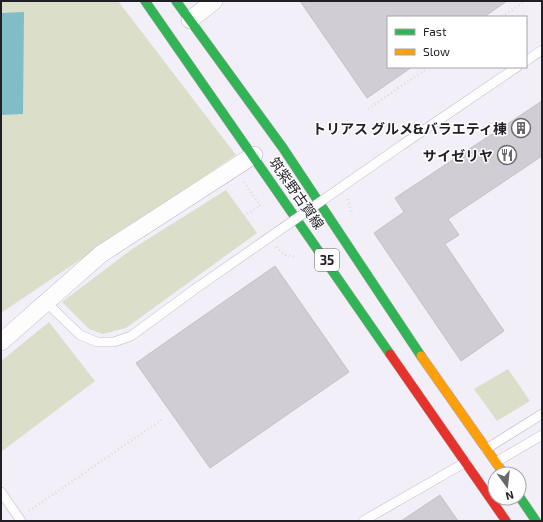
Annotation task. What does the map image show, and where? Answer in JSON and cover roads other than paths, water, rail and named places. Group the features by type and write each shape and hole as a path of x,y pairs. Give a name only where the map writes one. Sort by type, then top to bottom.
{"main road":[{"name":"筑紫野古賀線","path":"145,1 254,155 506,521"},
{"name":"筑紫野古賀線","path":"176,1 283,148 449,398 499,466"},
{"path":"526,506 536,521"}],"street":[{"path":"190,20 214,1"},
{"path":"1,342 100,254 254,155"}],"lane":[{"path":"527,60 542,50"},
{"path":"46,302 80,335 97,342 114,342 131,336 195,289 516,68"},
{"path":"486,449 542,414"},
{"path":"496,462 542,435"},
{"path":"363,521 466,462"},
{"path":"1,492 20,519"}],"water":[{"path":"24,12 23,114 1,115 1,13"}],"place":[{"name":"トリアス グルメ&バラエティ棟","path":"521,128"},
{"name":"サイゼリヤ","path":"507,155"}]}
